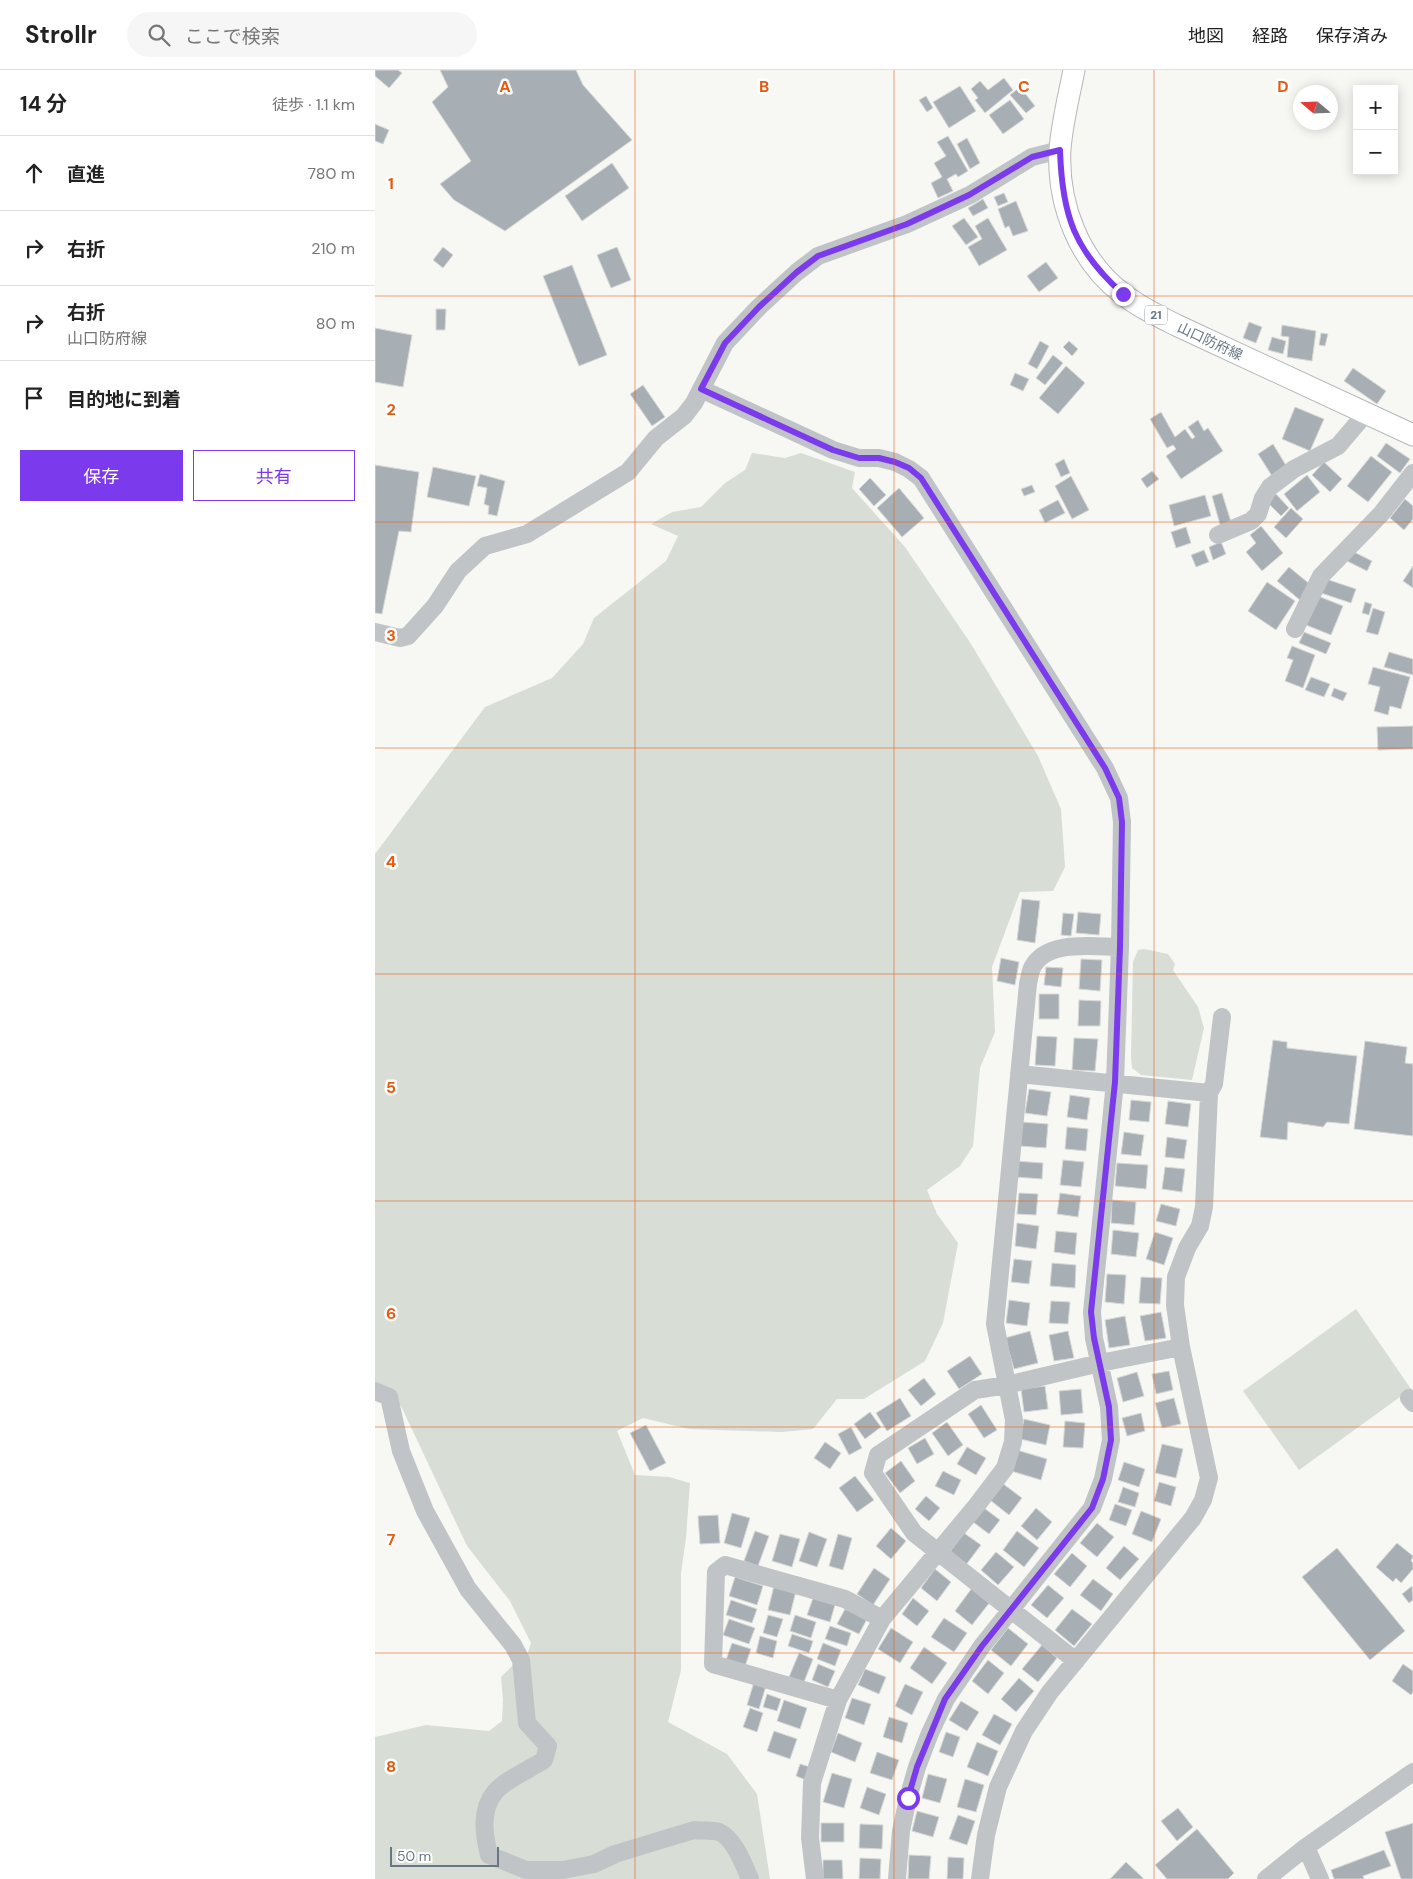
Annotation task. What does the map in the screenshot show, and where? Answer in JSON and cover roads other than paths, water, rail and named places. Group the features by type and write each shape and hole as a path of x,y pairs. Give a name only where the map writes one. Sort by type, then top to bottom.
{"main road":[{"name":"山口防府線","path":"1074,70 1060,150 1061,181 1066,210 1075,233 1087,256 1103,276 1123,294 1146,310 1413,435"}],"street":[{"path":"375,632 400,638 408,636 435,606 458,571 485,546 527,534 629,472 657,438 684,416 694,403 725,343 759,307 797,272 818,256 907,224 969,195 1032,157 1060,150"},
{"path":"701,389 833,450 859,458 879,458 895,462 909,468 921,478 1105,768 1119,798 1122,822 1115,1082 1091,1312 1094,1338 1109,1407 1111,1440 1103,1479 1092,1508 982,1646 945,1699 917,1767 908,1798 901,1831 897,1879"},
{"path":"1218,535 1251,521 1258,514 1263,498 1270,487 1294,469 1338,446 1366,413"},
{"path":"1295,629 1321,576 1381,514 1413,473"},
{"path":"815,1879 810,1838 812,1783 838,1700 882,1619 977,1505 1005,1468 1013,1442 1014,1420 995,1324 1027,984 1032,967 1044,955 1062,947 1120,947"},
{"path":"980,1879 986,1835 998,1787 1024,1731 1050,1692 1193,1518 1203,1500 1209,1478 1181,1347 1175,1305 1176,1277 1187,1248 1200,1226 1204,1207 1209,1092 1214,1084 1222,1017"},
{"path":"1019,1074 1209,1092"},
{"path":"1075,1661 914,1533 873,1473 878,1455 975,1390 1007,1385 1099,1363 1181,1347"},
{"path":"375,1391 389,1397 401,1451 425,1511 468,1589 513,1645 521,1660 527,1723 548,1746 544,1760 494,1792 484,1821 484,1834 489,1855 526,1870 563,1870 594,1864 615,1854 694,1830 718,1832 727,1838 741,1858 749,1879"},
{"path":"838,1700 713,1664 716,1572 725,1565 845,1599 882,1619"},
{"path":"1266,1879 1413,1772"},
{"path":"1307,1848 1320,1879"}]}
